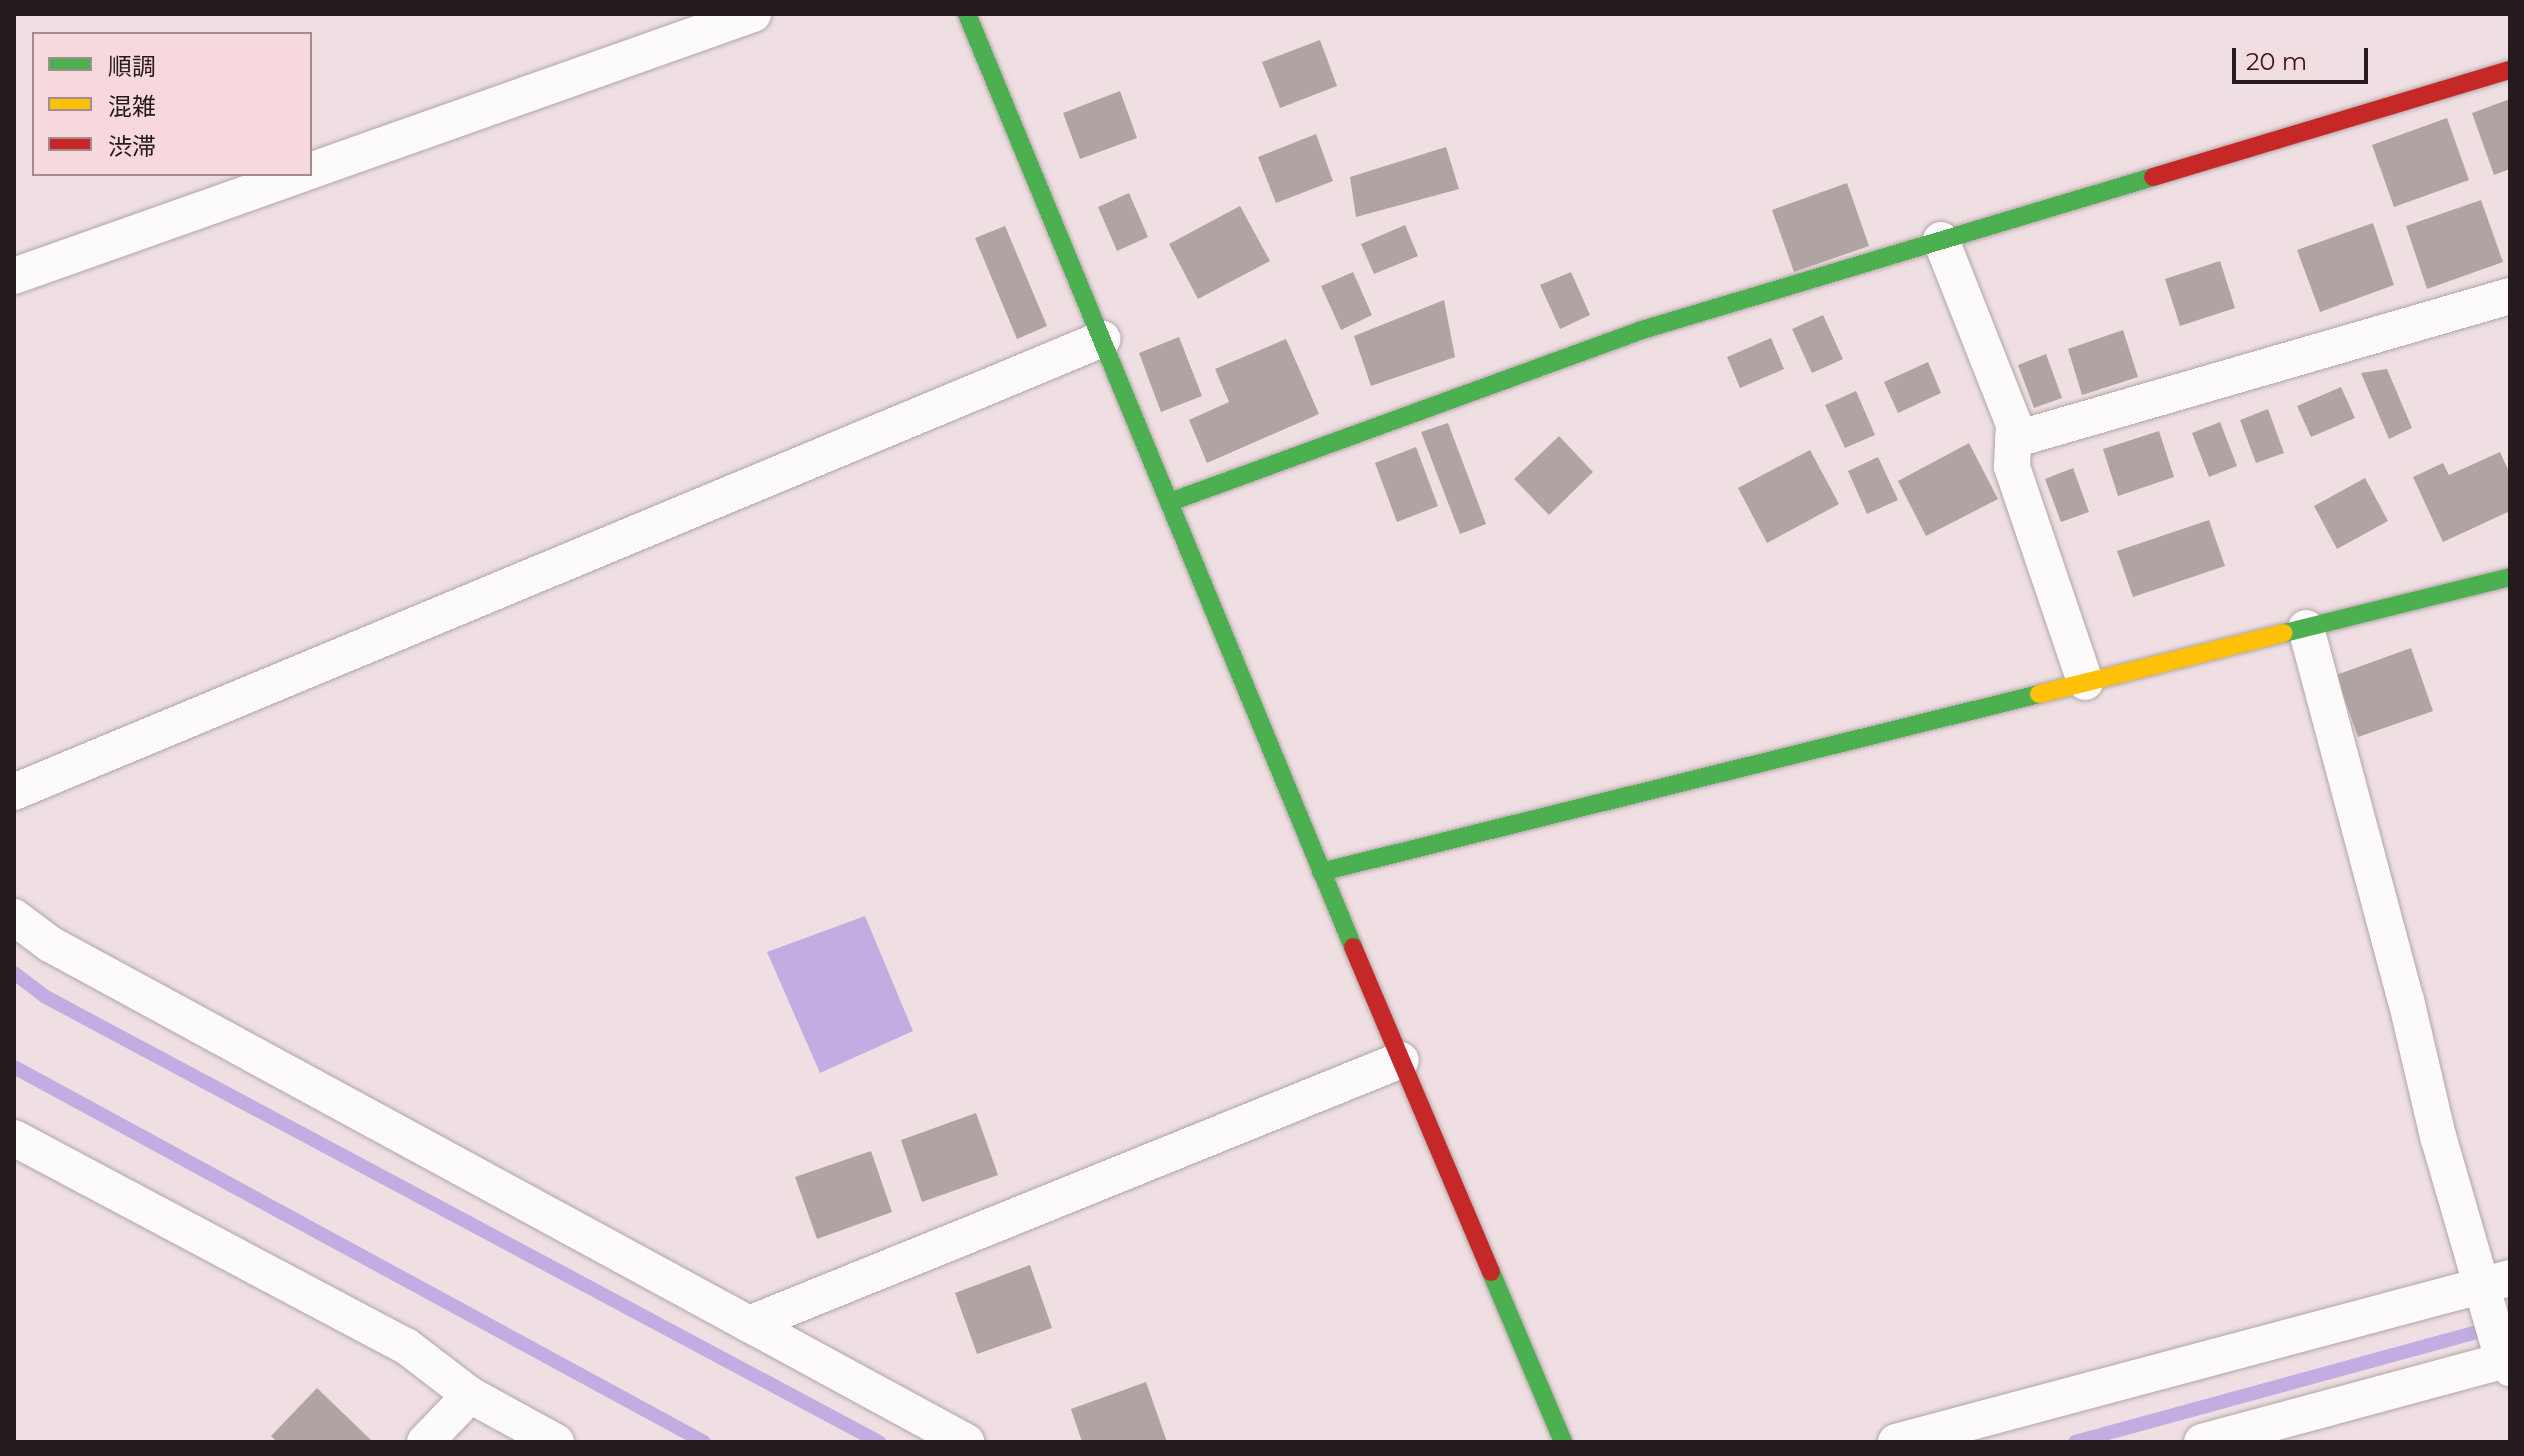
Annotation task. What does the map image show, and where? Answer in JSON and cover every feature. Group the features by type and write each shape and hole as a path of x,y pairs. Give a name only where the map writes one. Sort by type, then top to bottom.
{"street":[{"path":"312,170 753,14"},
{"path":"967,14 1321,872 1563,1442"},
{"path":"1170,502 1642,330 2510,70"},
{"path":"14,276 296,176"},
{"path":"1941,240 2014,424 2012,467 2085,682"},
{"path":"2013,440 2510,296"},
{"path":"14,792 1102,339"},
{"path":"1321,872 2510,577"},
{"path":"2202,1442 2508,1362 2496,1282 2438,1136 2406,1000 2306,628"},
{"path":"14,917 50,944 966,1442"},
{"path":"749,1324 1401,1060"},
{"path":"14,1138 406,1346 470,1395 556,1442"},
{"path":"1896,1442 2496,1282"},
{"path":"425,1442 470,1395"}],"shaded area":[{"path":"865,916 913,1031 820,1073 767,952"}],"building":[{"path":"1320,40 1337,86 1280,108 1262,62"},
{"path":"1120,91 1137,138 1080,159 1063,113"},
{"path":"2510,99 2510,169 2494,175 2472,113"},
{"path":"2447,118 2469,180 2394,207 2372,145"},
{"path":"1316,134 1333,181 1276,203 1258,157"},
{"path":"1446,147 1459,189 1356,217 1350,177"},
{"path":"1847,183 1869,246 1794,272 1772,210"},
{"path":"1129,193 1148,237 1117,251 1098,207"},
{"path":"2481,200 2503,262 2427,289 2406,226"},
{"path":"1240,206 1270,261 1198,299 1169,244"},
{"path":"2373,223 2394,285 2320,312 2297,250"},
{"path":"1405,225 1418,256 1374,274 1361,244"},
{"path":"1005,226 1047,326 1017,339 975,238"},
{"path":"2220,261 2235,308 2180,326 2165,279"},
{"path":"1353,272 1372,315 1341,330 1321,286"},
{"path":"1571,272 1590,315 1560,329 1540,285"},
{"path":"1444,300 1455,357 1371,386 1354,336"},
{"path":"1823,315 1843,359 1812,373 1792,329"},
{"path":"2123,330 2138,377 2082,395 2068,349"},
{"path":"1179,337 1202,396 1161,412 1139,353"},
{"path":"1771,338 1784,369 1740,388 1727,357"},
{"path":"1286,339 1319,414 1207,463 1189,420 1229,402 1215,369"},
{"path":"2046,354 2062,398 2034,408 2018,365"},
{"path":"1928,362 1941,393 1898,413 1884,382"},
{"path":"2387,369 2412,428 2389,439 2361,373"},
{"path":"2341,387 2355,418 2311,437 2297,406"},
{"path":"1856,391 1875,435 1845,448 1825,405"},
{"path":"2268,409 2284,453 2256,463 2240,420"},
{"path":"2220,422 2237,466 2209,477 2192,433"},
{"path":"1448,423 1486,524 1460,534 1421,432"},
{"path":"2159,431 2174,477 2118,496 2103,449"},
{"path":"1559,436 1593,472 1549,515 1514,479"},
{"path":"1969,443 1998,499 1926,536 1898,481"},
{"path":"1416,447 1438,506 1397,522 1375,463"},
{"path":"1810,450 1839,504 1767,543 1738,488"},
{"path":"2500,452 2510,474 2510,511 2443,542 2413,477 2443,463 2449,475"},
{"path":"1878,457 1898,500 1867,514 1848,471"},
{"path":"2073,468 2089,512 2061,522 2045,479"},
{"path":"2365,478 2388,521 2337,549 2314,506"},
{"path":"2209,520 2225,566 2133,597 2117,551"},
{"path":"2411,648 2433,711 2358,737 2336,675"},
{"path":"976,1113 998,1175 922,1202 901,1140"},
{"path":"871,1151 892,1212 817,1239 795,1177"},
{"path":"1030,1265 1052,1328 977,1354 955,1293"},
{"path":"1146,1382 1167,1442 1082,1442 1071,1409"},
{"path":"317,1388 373,1442 277,1442 271,1436"}],"waterway":[{"path":"14,973 44,996 879,1442"},
{"path":"14,1067 704,1442"},
{"path":"2075,1442 2494,1327"}],"traffic: fast":[{"path":"967,14 1353,947"},
{"path":"1170,502 1642,330 2153,177"},
{"path":"2284,633 2510,577"},
{"path":"1321,872 2039,694"},
{"path":"1491,1272 1563,1442"}],"traffic: slow":[{"path":"2039,694 2284,633"}],"traffic: jam":[{"path":"2153,177 2510,70"},
{"path":"1353,947 1491,1272"}]}
